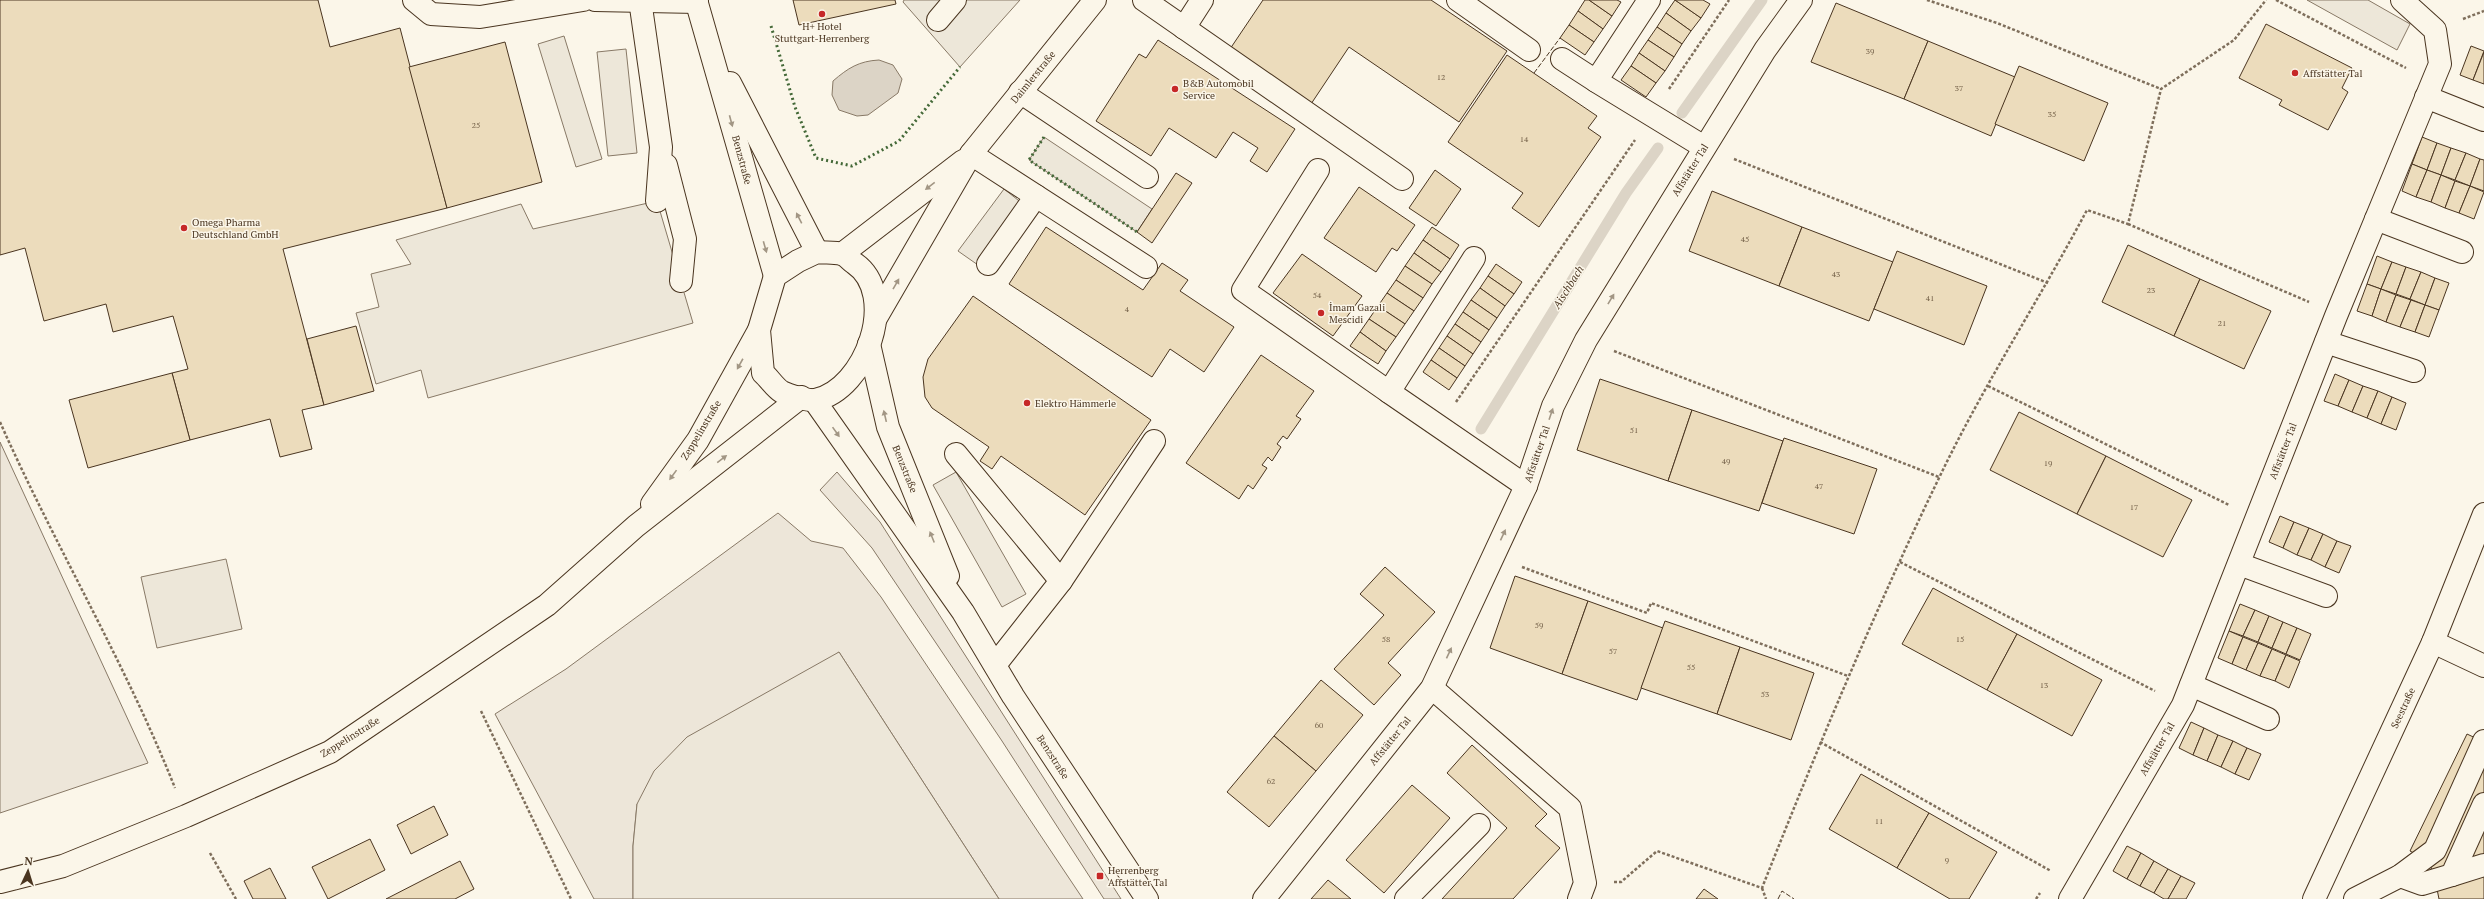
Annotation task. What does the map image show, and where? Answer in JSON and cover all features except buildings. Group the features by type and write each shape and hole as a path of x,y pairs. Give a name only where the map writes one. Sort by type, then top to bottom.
{"street":[{"path":"414,0 431,14 480,17 583,0"},
{"path":"595,0 697,1"},
{"path":"640,0 661,147 685,239 681,281"},
{"path":"938,20 955,0"},
{"name":"Daimlerstraße","path":"876,318 971,154 1095,0"},
{"path":"1144,0 1402,179"},
{"path":"1184,28 1202,0"},
{"path":"1458,0 1529,50"},
{"path":"1596,81 1649,0"},
{"name":"Affstätter Tal","path":"1264,899 1432,688 1526,486 1553,406 1586,340 1765,50 1801,0"},
{"path":"2402,0 2435,30 2440,64"},
{"name":"Benzstraße","path":"697,1 775,276"},
{"name":"Benzstraße","path":"710,43 817,252"},
{"path":"1562,58 1596,81 1704,147"},
{"name":"Affstätter Tal","path":"2076,895 2183,704 2336,316 2440,64"},
{"path":"1020,92 1147,177"},
{"path":"2426,97 2484,120"},
{"path":"657,201 661,147"},
{"path":"971,154 1146,267"},
{"name":"Daimlerstraße","path":"842,254 971,154"},
{"path":"1318,170 1243,290 1526,486"},
{"path":"988,264 1036,196"},
{"path":"2376,219 2462,252"},
{"path":"817,252 842,254 865,270 875,296 876,318 869,344 857,369 842,388 808,399 782,392 763,373 759,330 775,276 798,261 817,252"},
{"path":"1389,392 1474,258"},
{"name":"Zeppelinstraße","path":"636,526 698,440 759,330"},
{"path":"2326,342 2414,371"},
{"name":"Benzstraße","path":"869,344 888,427 963,612"},
{"name":"Benzstraße","path":"808,399 963,612 995,665 1147,899"},
{"name":"Zeppelinstraße","path":"0,882 63,866 186,816 330,752 547,604 636,526 808,399"},
{"path":"995,665 1061,581 1154,441"},
{"path":"956,454 1061,581"},
{"name":"Seestraße","path":"2314,899 2433,642 2484,514"},
{"path":"2239,564 2326,596"},
{"path":"2433,642 2484,666"},
{"path":"2191,685 2268,719"},
{"path":"1432,688 1570,808 1582,891"},
{"path":"2355,899 2400,876 2435,850 2484,742"},
{"path":"2452,874 2484,804"},
{"path":"1406,899 1479,825"},
{"path":"2400,876 2422,884 2484,865"}],"path":[{"path":"1441,426 1729,0"},
{"path":"1927,0 1997,23 2161,89"},
{"path":"2128,224 2161,89 2234,40 2266,0"},
{"path":"2276,0 2403,68 2440,64"},
{"path":"1704,147 2048,283"},
{"path":"1766,899 1762,888 1820,742 1848,676 1900,562 1940,477 1988,386 2048,283 2087,210 2128,224 2336,316"},
{"path":"1586,340 1940,477"},
{"path":"1988,386 2227,504 2258,516"},
{"path":"0,422 26,480 111,648 173,783"},
{"path":"1494,556 1647,613 1650,603 1848,676"},
{"path":"1900,562 2183,704"},
{"path":"481,711 571,899"},
{"path":"1820,742 2076,895"},
{"path":"1582,891 1621,882 1657,851 1762,888"},
{"path":"210,853 236,899"}],"shaded area":[{"path":"904,0 1020,0 960,67 903,2"},
{"path":"2307,0 2368,0 2410,24 2397,50"},
{"path":"564,36 602,159 576,167 538,44"},
{"path":"626,49 637,153 608,156 597,52"},
{"path":"879,60 893,65 902,79 898,93 868,115 857,116 839,110 832,95 833,81 854,66 865,62"},
{"path":"1044,137 1152,209 1137,232 1029,160"},
{"path":"1004,189 1023,204 978,265 958,251"},
{"path":"657,201 693,323 428,398 421,370 376,384 356,313 379,307 371,274 411,264 396,240 521,204 533,229"},
{"path":"0,442 148,763 0,813"},
{"path":"837,472 880,522 1121,899 1104,899 1002,741 872,548 820,490"},
{"path":"956,472 1026,594 1002,607 933,485"},
{"path":"778,513 811,541 843,548 881,597 1083,899 999,899 839,652 637,804 633,846 633,899 594,899 495,714 566,669"},
{"path":"226,559 242,629 157,648 141,577"},
{"path":"839,652 999,899 633,899 633,846 637,804 654,771 687,737"}],"waterway":[{"name":"Aischbach","path":"1682,113 1762,0"},
{"name":"Aischbach","path":"1481,429 1626,193 1658,148"}],"hedge":[{"path":"771,26 795,107 816,158 852,166 899,141 960,67"},
{"path":"1044,137 1029,160 1137,232"}],"fence":[{"path":"1534,73 1560,38"},
{"path":"1778,899 1782,891 1794,899"}],"place":[{"name":"H+ Hotel Stuttgart-Herrenberg","path":"822,14"},
{"name":"Affstätter Tal","path":"2295,73"},
{"name":"B&B Automobil Service","path":"1175,89"},
{"name":"Omega Pharma Deutschland GmbH","path":"184,228"},
{"name":"İmam Gazali Mescidi","path":"1321,313"},
{"name":"Elektro Hämmerle","path":"1027,403"},
{"name":"Herrenberg Affstätter Tal","path":"1100,876"}]}
